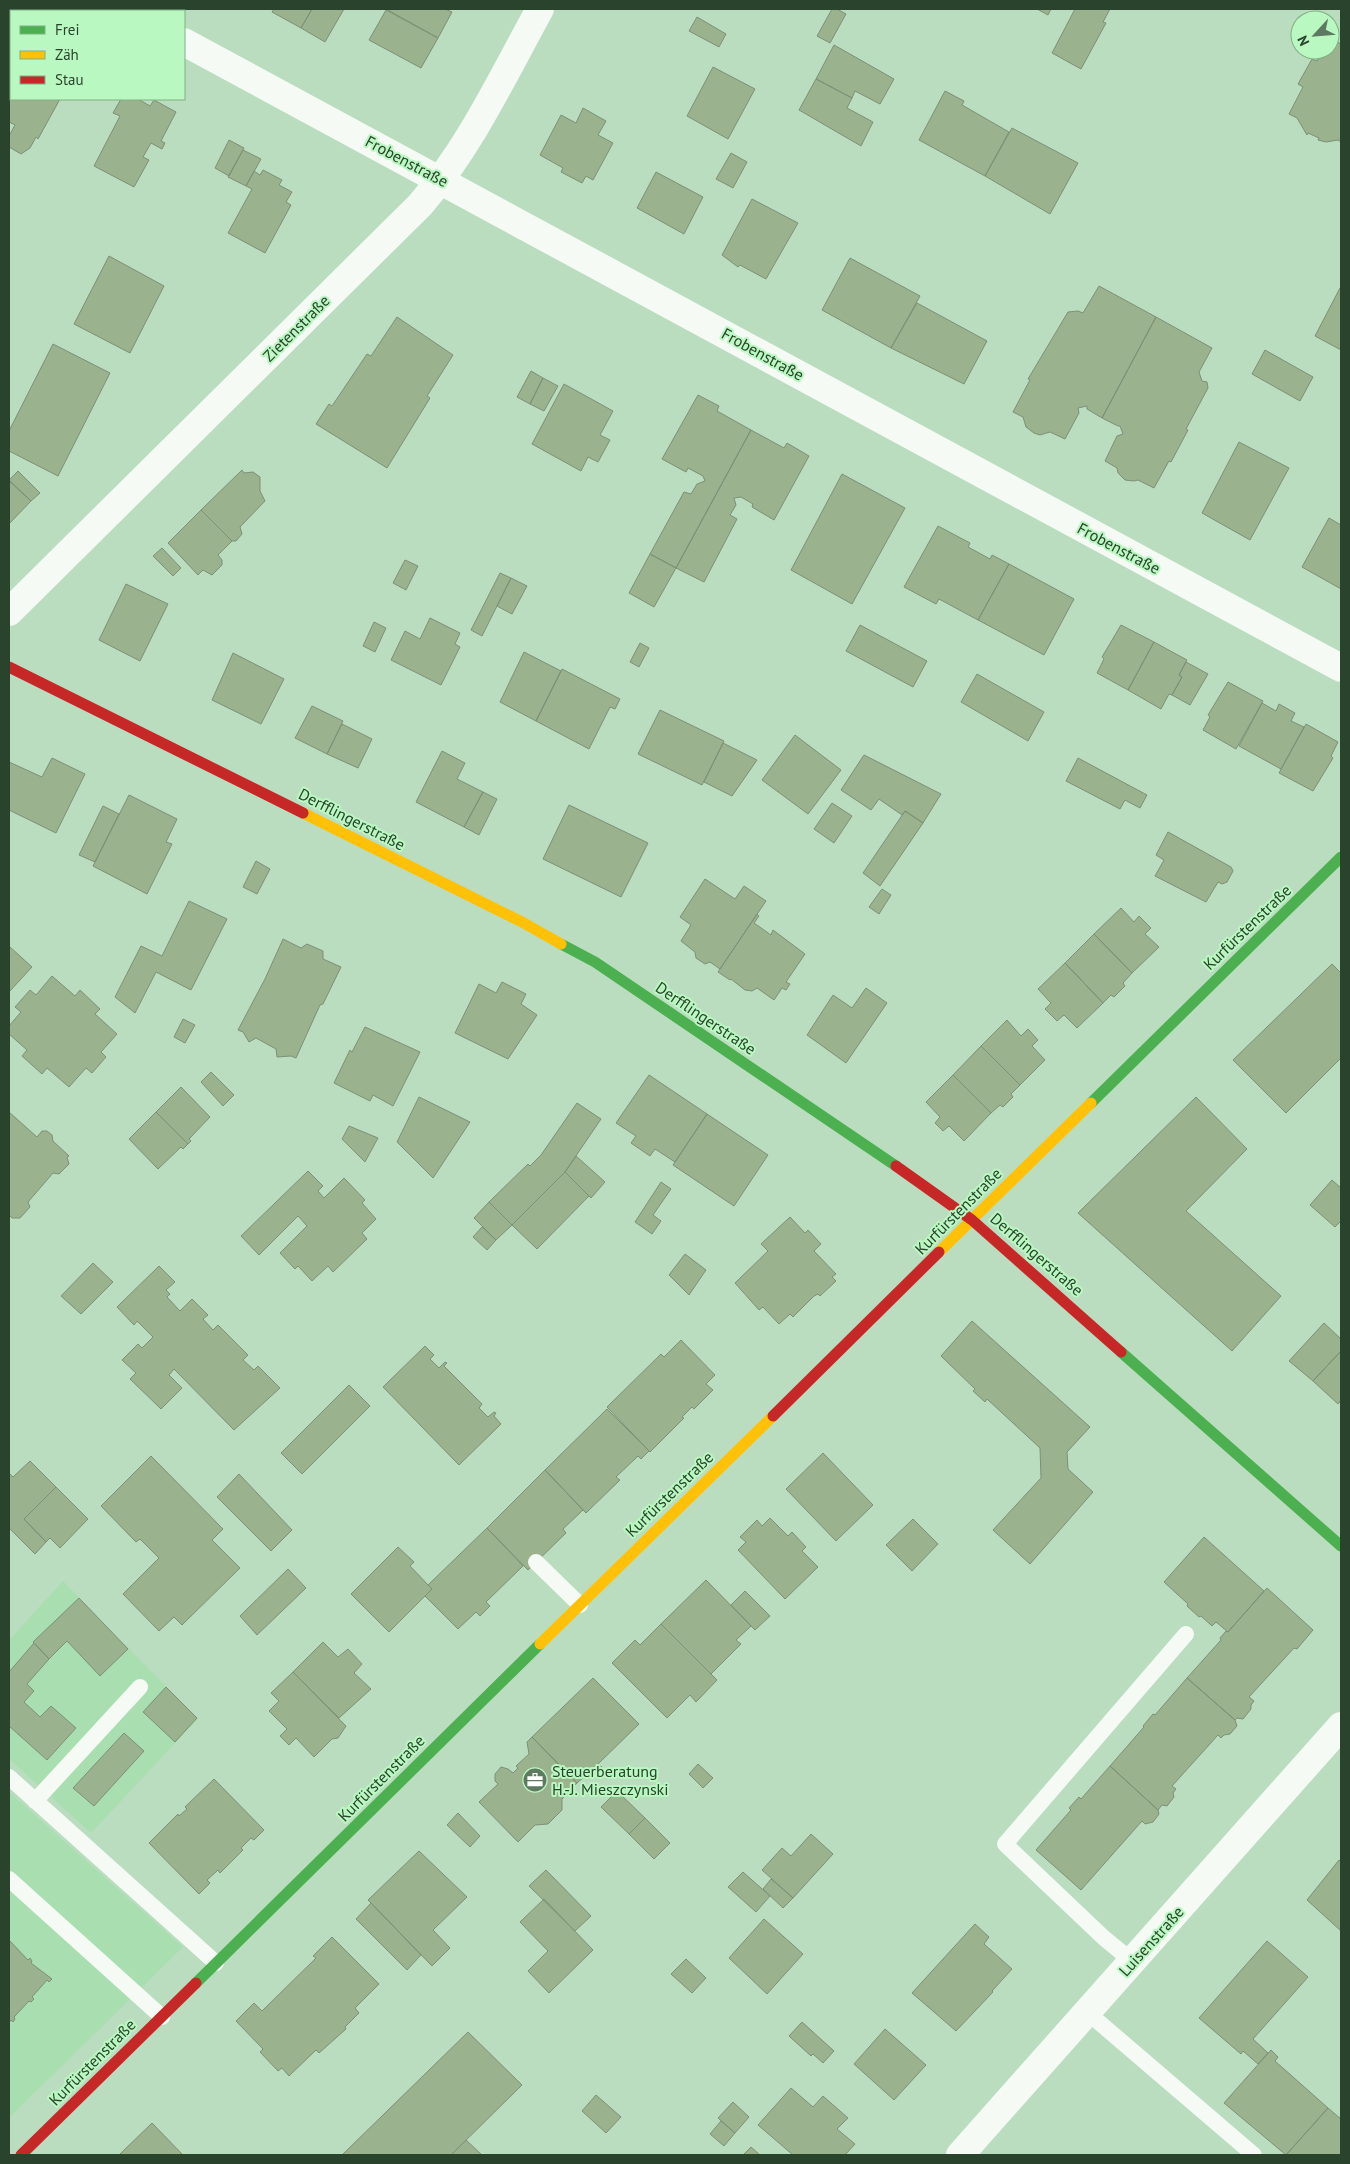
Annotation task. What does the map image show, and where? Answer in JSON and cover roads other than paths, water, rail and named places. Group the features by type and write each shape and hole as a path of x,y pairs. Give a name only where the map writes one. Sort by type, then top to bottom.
{"street":[{"name":"Zietenstraße","path":"9,612 414,212 442,180 460,153 540,9"},
{"name":"Frobenstraße","path":"185,43 1341,668"},
{"name":"Derfflingerstraße","path":"9,667 522,922 595,962 972,1220 1341,1546"},
{"name":"Kurfürstenstraße","path":"21,2155 1341,857"},
{"name":"Luisenstraße","path":"960,2155 1341,1726"}],"lane":[{"path":"536,1562 580,1605"},
{"path":"1132,1962 1005,1844 1186,1634"},
{"path":"35,1801 140,1688"},
{"path":"9,1777 216,1963"},
{"path":"9,1879 162,2017"},
{"path":"1087,2012 1254,2155"}],"place":[{"name":"Steuerberatung H.-J. Mieszczynski","path":"535,1780"}]}
